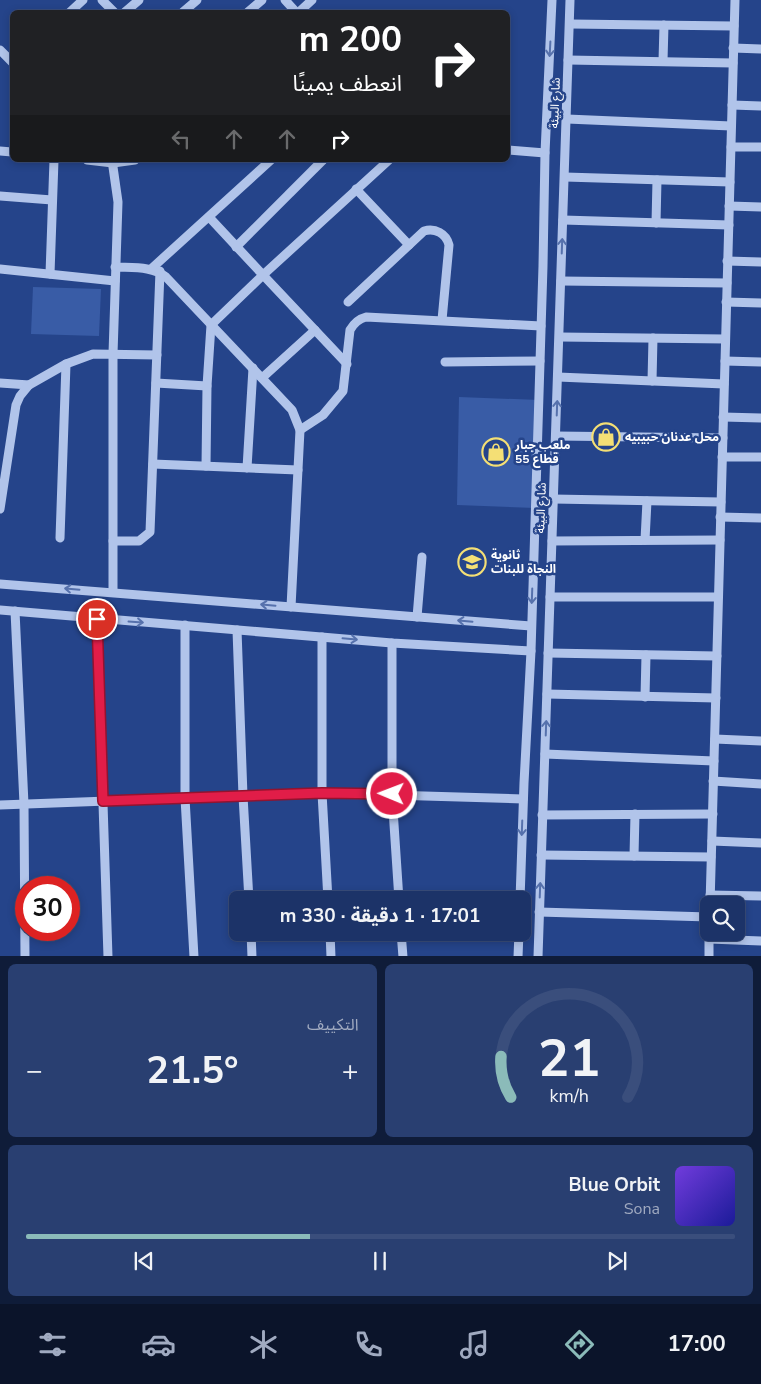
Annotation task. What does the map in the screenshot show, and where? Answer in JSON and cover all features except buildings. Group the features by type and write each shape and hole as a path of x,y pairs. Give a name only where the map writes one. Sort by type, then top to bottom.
{"street":[{"path":"72,10 83,0"},
{"path":"102,0 112,10"},
{"path":"127,10 139,0"},
{"path":"185,10 196,0"},
{"path":"250,10 262,0"},
{"path":"284,0 295,10"},
{"path":"300,10 312,0"},
{"name":"شارع البيئة","path":"520,891 531,651 544,266 545,153 552,0"},
{"name":"شارع البيئة","path":"538,956 570,0"},
{"path":"734,0 710,894 761,896"},
{"path":"570,24 734,26"},
{"path":"663,61 664,25"},
{"path":"733,48 761,49"},
{"path":"0,50 10,60"},
{"path":"568,60 733,63"},
{"path":"732,105 761,106"},
{"path":"567,119 731,126"},
{"path":"731,147 761,147"},
{"path":"510,150 545,153"},
{"path":"50,274 54,162"},
{"path":"113,162 118,202 113,354 113,592"},
{"path":"113,541 139,541 150,532 157,355 156,270 209,217 269,162"},
{"path":"236,247 321,162"},
{"path":"206,466 207,386 211,325 386,162"},
{"path":"565,177 730,182"},
{"path":"656,223 657,180"},
{"path":"356,189 410,245"},
{"path":"0,196 52,200"},
{"path":"729,206 761,206"},
{"path":"209,217 346,364"},
{"path":"563,220 728,225"},
{"path":"348,302 424,231 437,230 448,240 449,245 442,320"},
{"path":"728,261 761,262"},
{"path":"544,266 562,266"},
{"path":"115,267 156,270 292,410 300,430 292,607"},
{"path":"0,269 115,281"},
{"path":"561,281 727,283"},
{"path":"726,302 761,303"},
{"path":"300,430 323,415 343,391 350,330 361,319 366,317 541,326"},
{"path":"262,378 315,330"},
{"path":"560,337 725,339"},
{"path":"652,382 653,338"},
{"path":"0,509 16,405 20,396 29,385 66,364 93,354 157,355"},
{"path":"445,362 540,361"},
{"path":"725,361 761,362"},
{"path":"60,538 66,364"},
{"path":"246,468 253,368"},
{"path":"558,378 724,384"},
{"path":"0,382 29,385"},
{"path":"156,383 207,386"},
{"path":"723,417 761,418"},
{"path":"556,436 723,438"},
{"path":"722,456 761,457"},
{"path":"153,464 298,470"},
{"path":"553,499 721,502"},
{"path":"645,540 647,501"},
{"path":"720,517 761,518"},
{"path":"552,541 720,540"},
{"path":"417,617 422,557"},
{"path":"0,584 531,626"},
{"path":"550,597 718,597"},
{"path":"0,610 392,643 531,651"},
{"path":"15,611 24,804 25,956"},
{"path":"97,619 108,956"},
{"path":"185,625 185,798 194,956"},
{"path":"237,630 248,891"},
{"path":"322,637 322,793 327,891"},
{"path":"392,643 392,794 398,891"},
{"path":"548,653 717,656"},
{"path":"645,697 646,655"},
{"path":"547,694 716,698"},
{"path":"714,739 761,741"},
{"path":"545,754 714,761"},
{"path":"714,781 761,784"},
{"path":"0,805 322,793 523,799"},
{"path":"634,856 635,814"},
{"path":"542,815 713,814"},
{"path":"712,841 761,843"},
{"path":"541,855 711,857"},
{"path":"539,912 700,917"},
{"path":"745,939 761,941"},
{"path":"251,941 252,956"},
{"path":"330,941 331,956"},
{"path":"402,941 403,956"},
{"path":"518,941 518,956"},
{"path":"709,941 709,956"}],"shaded area":[{"path":"33,287 101,289 99,336 31,334"},
{"path":"459,397 539,400 535,508 457,505"}],"place":[{"name":"محل عدنان حبيبيه","path":"606,437"},
{"name":"ملعب جبار قطاع 55","path":"496,452"},
{"name":"ثانوية النجاة للبنات","path":"472,562"}],"route":[{"path":"97,619 103,801 322,793 392,794"}]}
